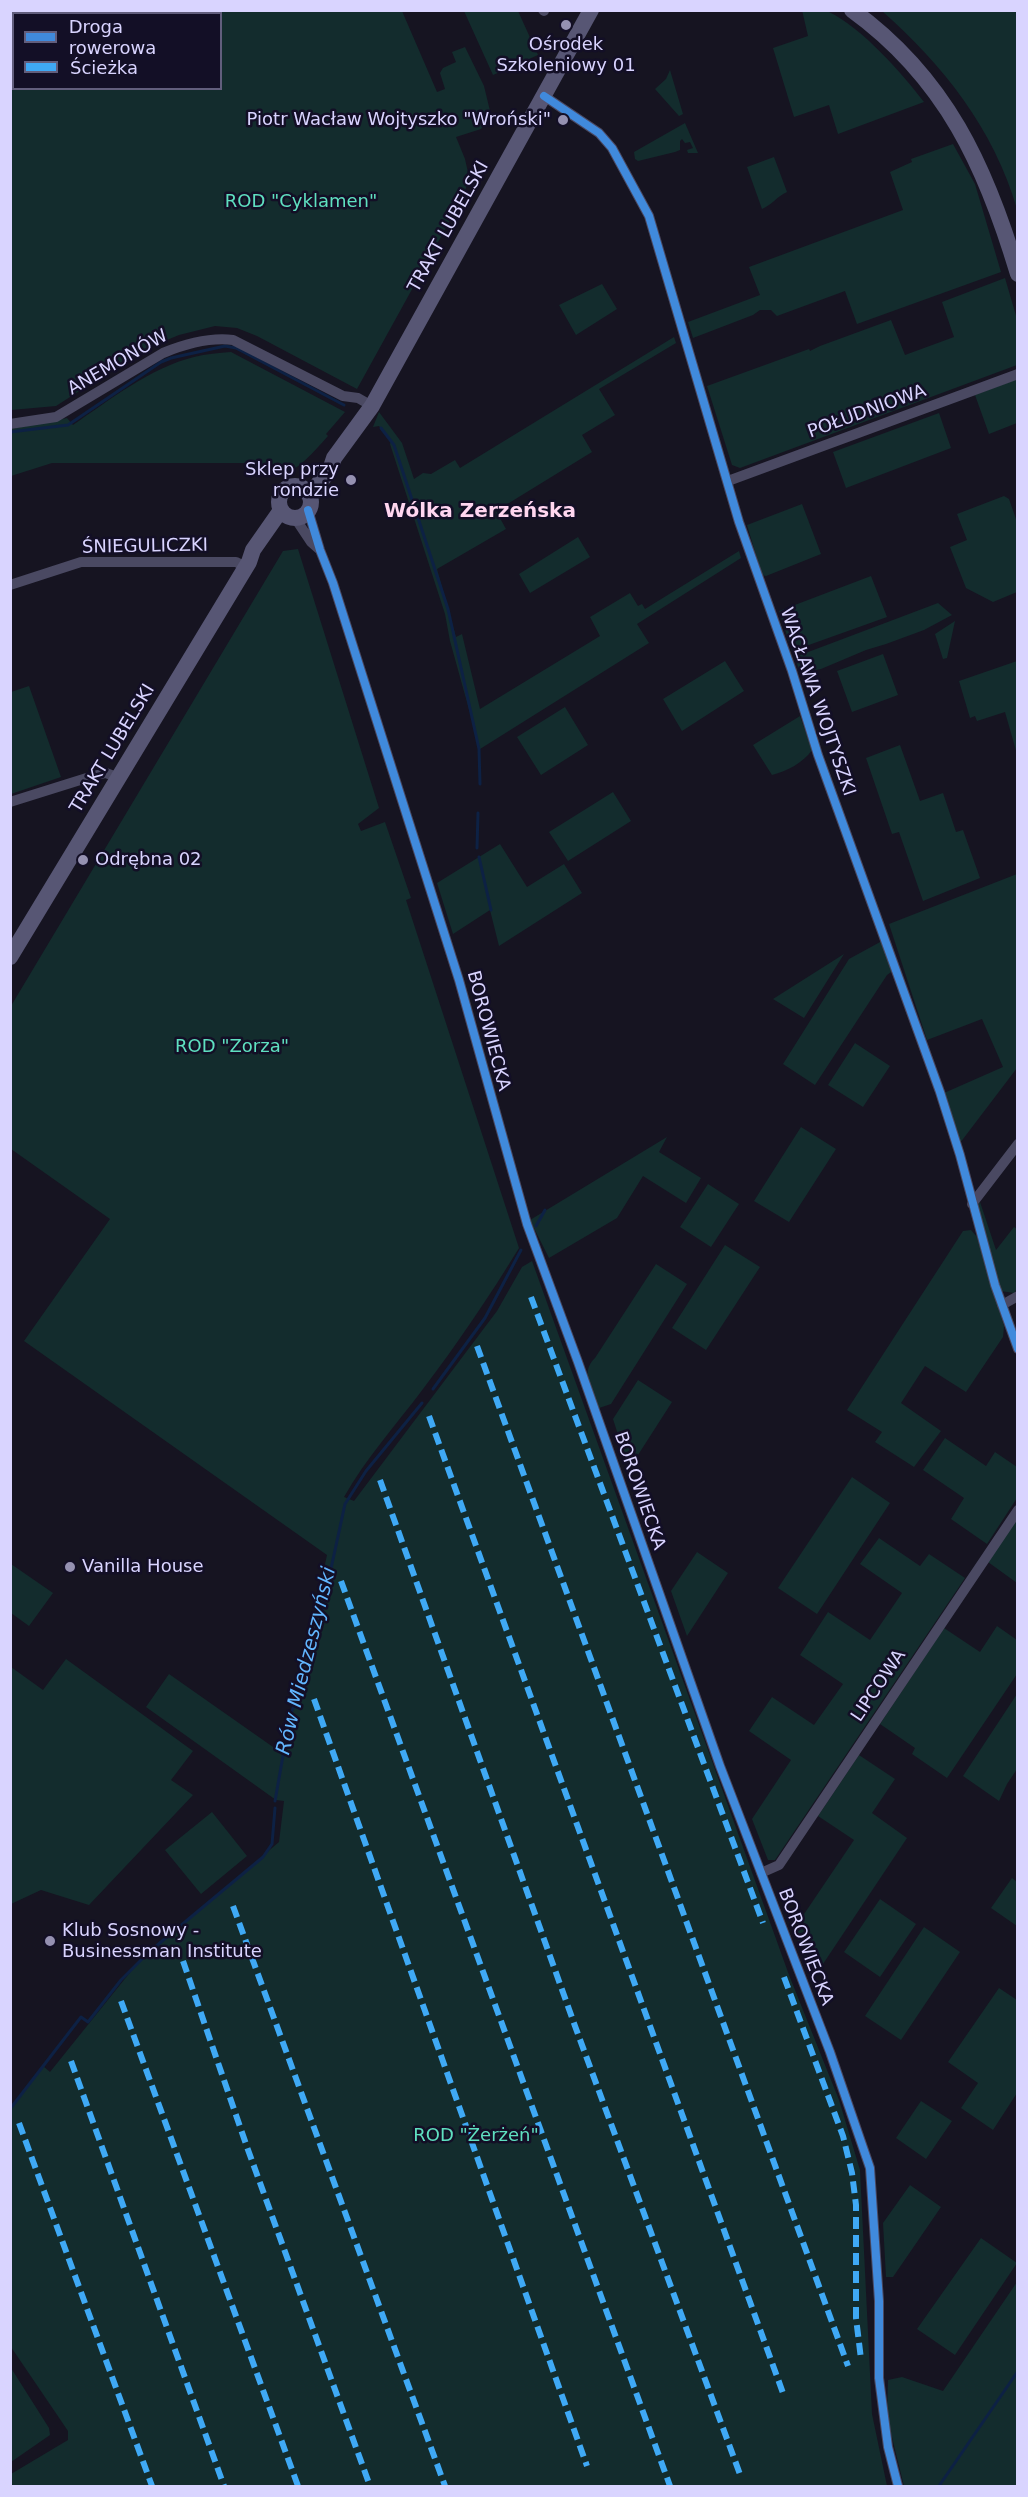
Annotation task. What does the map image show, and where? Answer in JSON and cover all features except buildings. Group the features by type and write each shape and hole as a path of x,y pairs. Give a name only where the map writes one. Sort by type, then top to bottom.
{"street":[{"name":"TRAKT LUBELSKI","path":"10,957 247,565 259,555 297,506 326,460 334,458 372,406 591,10"},
{"path":"852,10 910,62 956,123 977,159 991,192 1017,274"},
{"name":"WACŁAWA WOJTYSZKI","path":"544,96 599,134 612,148 642,200 662,254 700,393 757,576 792,671 818,755 937,1081 1017,1349"},
{"name":"ANEMONÓW","path":"10,424 56,417 163,353 181,345 218,338 233,340 343,396 358,398 372,406"},
{"name":"POŁUDNIOWA","path":"728,481 1017,374"},
{"name":"BOROWIECKA","path":"297,506 311,542 320,550 333,583 459,980 527,1224 716,1755 830,2052 870,2168 879,2301 879,2378 888,2447 898,2487"},
{"name":"ŚNIEGULICZKI","path":"10,585 81,562 236,562 247,565"},
{"path":"10,802 106,773 119,778"},
{"path":"972,1204 1017,1144"},
{"path":"1002,1305 1017,1296"},
{"name":"LIPCOWA","path":"761,1873 779,1865 1017,1510"}],"green space":[{"name":"ROD \"Cyklamen\"","path":"124,10 402,11 437,92 445,89 440,73 443,68 456,62 452,52 465,47 484,86 491,115 481,129 456,137 469,177 464,195 357,389 257,336 237,328 215,326 179,335 145,349 56,406 11,410 11,48 12,90 222,90 222,12 118,12"},
{"path":"802,10 826,11 842,19 868,40 893,65 924,102 838,134 829,105 794,117 773,48 808,36"},
{"path":"464,11 518,11 538,55 493,75"},
{"path":"882,11 1017,11 1017,209 995,152 964,100 926,53"},
{"path":"670,70 683,114 679,116 655,89 666,79"},
{"path":"685,123 698,153 688,153 687,150 693,148 690,142 685,143 682,139 680,150 638,161 635,159 634,152"},
{"path":"953,144 975,184 1001,272 857,324 845,291 777,316 771,310 760,310 753,315 693,338 688,322 760,295 749,267 903,210 890,172 912,162 911,159"},
{"path":"774,157 787,192 762,209 747,167"},
{"path":"1005,278 1017,319 1017,365 740,468 732,465 707,386 809,349 810,351 891,320 905,355 954,337 942,302"},
{"path":"602,284 617,309 576,335 559,305"},
{"path":"674,337 676,343 599,389 615,415 582,435 592,452 496,511 506,529 437,569 456,637 462,634 480,709 600,636 590,617 630,593 638,606 642,604 645,609 739,551 741,558 637,624 649,643 480,749 450,641 445,614 391,442 379,426 373,427 379,412 402,443 414,479 423,473 431,474 455,460 460,468"},
{"path":"231,352 345,412 326,434 328,436 317,449 280,477 254,469 252,463 52,463 11,476 11,429 67,418 73,425 162,368 194,357"},
{"path":"1017,379 1017,423 989,434 975,395"},
{"path":"939,413 951,448 846,488 833,452"},
{"path":"1004,496 1009,499 1017,522 1017,592 993,602 966,588 950,547 967,540 957,514"},
{"path":"802,504 821,554 766,576 762,575 747,525"},
{"path":"578,537 590,557 530,593 519,574"},
{"name":"ROD \"Żerżeń\"","path":"298,549 379,808 358,824 361,831 385,822 411,898 406,900 519,1248 460,1338 372,1455 344,1497 354,1501 497,1311 522,1267 532,1261 789,1975 839,2100 860,2170 872,2414 887,2486 13,2486 11,2483 11,2474 68,2440 68,2431 11,2347 11,2107 43,2066 50,2072 136,1965 279,1842 284,1801 276,1800 146,1707 169,1674 283,1754 327,1555 24,1341 110,1219 11,1149 11,1006 283,551"},
{"path":"871,576 887,617 792,651 779,611"},
{"path":"938,603 952,615 924,630 866,650 821,669 800,673 795,657"},
{"path":"955,621 947,658 943,659 935,634"},
{"path":"883,654 898,695 852,712 837,671"},
{"path":"725,661 744,691 682,731 663,699"},
{"path":"1017,661 1017,754 1005,712 977,721 975,716 970,718 959,681"},
{"path":"29,686 61,777 11,794 11,692"},
{"path":"565,707 588,745 541,775 517,737"},
{"path":"800,716 812,750 794,766 772,775 753,745"},
{"path":"900,745 920,801 943,793 956,832 963,830 980,878 923,901 899,832 892,834 866,758"},
{"path":"613,792 631,821 568,861 549,832"},
{"path":"500,844 527,887 564,864 582,893 499,946 490,910 453,934 437,883"},
{"path":"1017,874 1017,1068 960,1143 944,1093 1003,1067 982,1019 927,1040 889,924"},
{"path":"882,941 894,970 887,975 815,1085 783,1064 849,959"},
{"path":"844,954 804,1018 773,999"},
{"path":"855,1043 890,1066 863,1107 828,1085"},
{"path":"801,1127 836,1149 789,1222 754,1201"},
{"path":"667,1137 659,1152 701,1178 686,1203 643,1176 617,1218 549,1258 530,1220"},
{"path":"708,1184 739,1204 711,1247 680,1227"},
{"path":"980,1202 996,1250 1014,1227 1017,1229 1017,1289 1014,1293 1001,1291 977,1205"},
{"path":"971,1230 977,1237 1004,1326 1003,1337 966,1392 925,1366 901,1403 941,1431 914,1467 875,1442 882,1432 847,1410 963,1231"},
{"path":"725,1245 760,1267 706,1350 672,1328"},
{"path":"656,1264 687,1284 611,1404 599,1408 589,1382 590,1364"},
{"path":"638,1380 672,1402 629,1469 613,1419"},
{"path":"945,1438 986,1466 995,1452 1017,1467 1017,1498 987,1544 951,1519 964,1498 923,1470"},
{"path":"852,1477 890,1503 817,1614 778,1588"},
{"path":"1017,1519 1017,1583 988,1562"},
{"path":"879,1538 920,1566 929,1554 965,1578 775,1860 768,1860 752,1819 791,1760 749,1731 772,1697 814,1725 843,1684 800,1655 828,1612 870,1640 902,1593 860,1564"},
{"path":"697,1552 728,1573 687,1636 671,1591"},
{"path":"11,1564 53,1593 29,1626 11,1613"},
{"path":"997,1626 1017,1640 1017,1674 947,1778 912,1754 915,1748 880,1724 944,1628 980,1652"},
{"path":"66,1659 193,1751 171,1780 193,1795 89,1905 41,1890 11,1904 11,1667 43,1690"},
{"path":"1017,1694 1017,1769 999,1801 963,1776"},
{"path":"859,1755 895,1779 872,1813 907,1838 817,1973 810,1971 794,1929 854,1840 818,1816"},
{"path":"212,1812 247,1856 201,1894 165,1850"},
{"path":"1012,1878 1017,1882 1017,1926 991,1908"},
{"path":"880,1899 916,1924 880,1977 844,1952"},
{"path":"924,1927 960,1952 901,2040 865,2016"},
{"path":"999,1988 1017,2000 1017,2093 993,2130 961,2108 978,2083 948,2062"},
{"path":"921,2101 952,2121 926,2159 896,2138"},
{"path":"910,2185 941,2207 893,2277 886,2277 883,2223"},
{"path":"981,2238 1017,2263 955,2355 917,2329"},
{"path":"1017,2282 1017,2486 904,2486 887,2417 888,2380 902,2377 943,2391"},
{"path":"11,2368 49,2428 50,2435 11,2462"}],"waterway":[{"name":"Rów Miedzeszyński","path":"10,432 68,425 161,362 225,346 236,348 344,405"},
{"name":"Rów Miedzeszyński","path":"381,428 394,445 448,609 479,749 480,784"},
{"name":"Rów Miedzeszyński","path":"477,848 478,813"},
{"name":"Rów Miedzeszyński","path":"479,857 491,910"},
{"name":"Rów Miedzeszyński","path":"536,1226 545,1210"},
{"name":"Rów Miedzeszyński","path":"433,1389 485,1318 521,1250"},
{"name":"Rów Miedzeszyński","path":"275,1801 290,1716 311,1661 345,1504 366,1471 422,1403"},
{"name":"Rów Miedzeszyński","path":"10,2109 81,2017 88,2022 121,1980 149,1952 263,1857 272,1844 275,1808"},
{"path":"939,2486 1018,2371"}],"marked path":[{"path":"531,1297 763,1923"},
{"path":"477,1346 848,2366"},
{"path":"429,1416 783,2393"},
{"path":"380,1480 575,2026 741,2477"},
{"path":"341,1581 670,2486"},
{"path":"314,1699 587,2466"},
{"path":"233,1906 445,2486"},
{"path":"183,1961 247,2147 370,2486"},
{"path":"784,1977 843,2136 852,2173 856,2205 856,2318 861,2359"},
{"path":"121,2001 298,2486"},
{"path":"71,2061 224,2486"},
{"path":"19,2123 152,2486"}],"cycle path":[{"path":"544,96 599,133 612,148 649,216 739,522 792,671 818,755 940,1092 960,1155 995,1285 1018,1349"},
{"path":"308,510 459,980 527,1224 720,1766 830,2052 870,2168 879,2301 879,2378 888,2447 898,2486"}],"place":[{"name":"Ośrodek Szkoleniowy 01","path":"566,25"},
{"name":"Piotr Wacław Wojtyszko \"Wroński\"","path":"563,120"},
{"name":"Sklep przy rondzie","path":"351,480"},
{"name":"Odrębna 02","path":"83,860"},
{"name":"Vanilla House","path":"70,1567"},
{"name":"Klub Sosnowy - Businessman Institute","path":"50,1941"}],"district":[{"name":"Wólka Zerzeńska","path":"480,512"}],"park label":[{"name":"ROD \"Zorza\"","path":"232,1047"}]}
